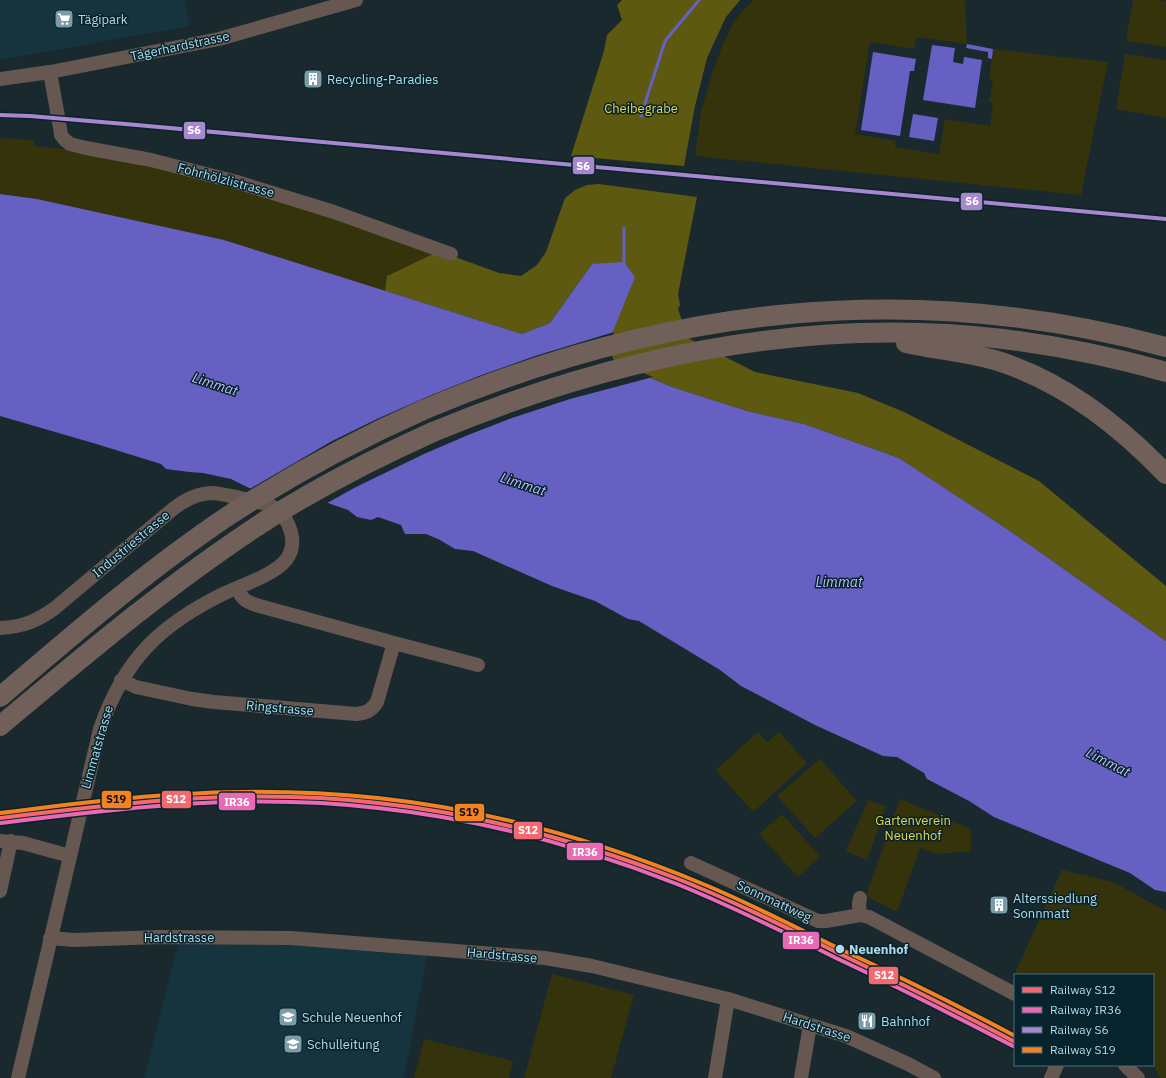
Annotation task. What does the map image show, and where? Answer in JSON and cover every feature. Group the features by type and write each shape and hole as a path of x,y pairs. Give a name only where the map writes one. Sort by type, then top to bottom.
{"highway":[{"path":"0,697 141,579 234,512 296,474 371,434 423,410 515,374 570,357 617,344 694,327 771,315 835,310 895,309 977,312 1034,319 1091,329 1166,347"},
{"path":"863,333 923,347 945,349 980,357 1013,366 1037,377 1073,396 1099,414 1136,444 1166,474"},
{"path":"0,726 112,632 269,513 408,443 510,402 563,384 597,374 698,350 806,336 863,333 933,334 1002,339 1086,352 1166,372"}],"street":[{"name":"Tägerhardstrasse","path":"0,78 50,72 219,39 356,0"},
{"name":"Fohrhölzlistrasse","path":"50,72 61,135 70,144 151,160 237,182 334,212 451,254"},
{"name":"Industriestrasse","path":"0,628 26,625 39,619 55,608 173,509 187,499 205,493 214,493 269,513"},
{"name":"Limmatstrasse","path":"18,1078 100,729 111,699 121,680 142,652 166,628 192,611 259,578 276,568 284,561 290,553 292,542 290,530 283,516 269,513"},
{"path":"237,588 242,598 247,602 478,665"},
{"name":"Ringstrasse","path":"121,680 136,687 192,699 214,702 365,713 372,709 377,702 394,643"},
{"path":"0,891 5,841 28,844 70,856"},
{"name":"Sonnmattweg","path":"692,863 818,921 860,915"},
{"path":"860,898 860,915 869,917 1014,993"},
{"name":"Hardstrasse","path":"50,938 74,940 160,937 291,938 545,958 592,966 728,999 810,1024 846,1036 908,1064 934,1078"},
{"path":"715,1078 728,999"},
{"path":"801,1078 810,1024"},
{"path":"1126,1066 1138,1078"}],"shaded area":[{"path":"0,0 184,0 190,26 0,60"},
{"name":"Schule Neuenhof","path":"179,941 290,943 427,956 404,1078 144,1078"}],"green space":[{"name":"Cheibegrabe","path":"622,0 740,0 726,17 707,58 695,106 684,166 571,156 604,51 607,35 622,20 617,5"},
{"path":"754,0 965,0 967,44 917,37 914,49 870,42 855,134 895,141 895,147 939,154 945,119 990,126 993,103 989,102 993,80 989,79 993,49 1108,62 1081,195 695,156 701,111 723,44 733,23 742,11"},
{"path":"1133,0 1166,1 1166,47 1126,41"},
{"path":"1125,54 1166,60 1166,118 1116,109"},
{"path":"0,138 34,140 34,146 82,151 206,179 439,251 387,276 385,291 224,240 37,199 0,194"},
{"path":"599,184 697,197 678,294 680,305 678,309 688,338 755,372 858,393 904,412 1039,481 1166,586 1166,641 1007,529 899,458 804,424 747,411 672,387 612,362 592,264 550,323 522,334 385,291 387,276 439,251 499,273 521,276 537,265 546,252 565,198 575,190 587,185"},
{"path":"758,732 767,742 779,732 807,763 753,812 716,770"},
{"path":"820,759 857,801 815,838 777,796"},
{"name":"Gartenverein Neuenhof","path":"900,799 971,829 971,851 936,854 920,848 897,912 866,896"},
{"path":"868,800 886,806 867,860 846,851"},
{"path":"782,814 820,856 798,877 759,834"},
{"path":"1062,870 1113,882 1166,911 1166,1078 1161,1078 1154,1066 1154,974 1015,973"},
{"path":"552,974 634,995 611,1078 524,1078"},
{"path":"424,1039 513,1061 509,1078 414,1078"}],"water":[{"path":"967,44 993,49 992,59 988,58 988,52 966,48"},
{"path":"932,45 955,48 953,62 963,64 964,57 982,60 975,108 923,100"},
{"path":"873,52 916,59 914,71 910,71 900,136 861,130"},
{"path":"913,114 938,118 934,141 909,137"},
{"name":"Limmat","path":"0,194 37,199 224,240 522,334 550,323 592,264 624,262 635,277 607,346 612,362 672,387 747,411 804,424 899,458 1007,529 1166,641 1166,892 1155,890 1130,873 994,817 969,801 927,779 924,773 897,757 883,756 815,725 741,686 720,670 639,621 628,619 595,601 552,586 473,551 455,549 426,534 405,534 401,525 378,517 371,520 357,517 348,510 328,503 314,504 251,489 231,479 203,473 166,469 161,464 0,416"}],"pier":[{"path":"614,332 609,347 614,361 653,377 570,399 512,418 468,435 424,454 354,488 322,506 313,506 261,491 248,490 332,441 429,396 535,356"}],"waterway":[{"path":"641,116 665,41 699,0"},
{"path":"624,228 624,262"}],"rail line":[{"name":"S6","path":"0,115 137,125 1166,219"},
{"name":"S19","path":"0,813 127,798 222,792 326,794 378,798 461,810 544,829 664,868 754,907 905,980 1014,1035"},
{"name":"S12","path":"0,818 85,808 196,798 300,797 352,800 417,808 493,822 531,831 605,853 698,887 759,914 1014,1041"},
{"name":"IR36","path":"1,823 85,813 196,803 300,802 378,808 454,819 492,827 567,846 641,870 697,892 881,979 1013,1046"}],"place":[{"name":"Tägipark","path":"64,19"},
{"name":"Recycling-Paradies","path":"313,79"},
{"name":"Alterssiedlung Sonnmatt","path":"999,905"},
{"name":"Neuenhof","path":"840,949"},
{"name":"Schule Neuenhof","path":"288,1017"},
{"name":"Bahnhof","path":"867,1021"},
{"name":"Schulleitung","path":"293,1044"}]}
